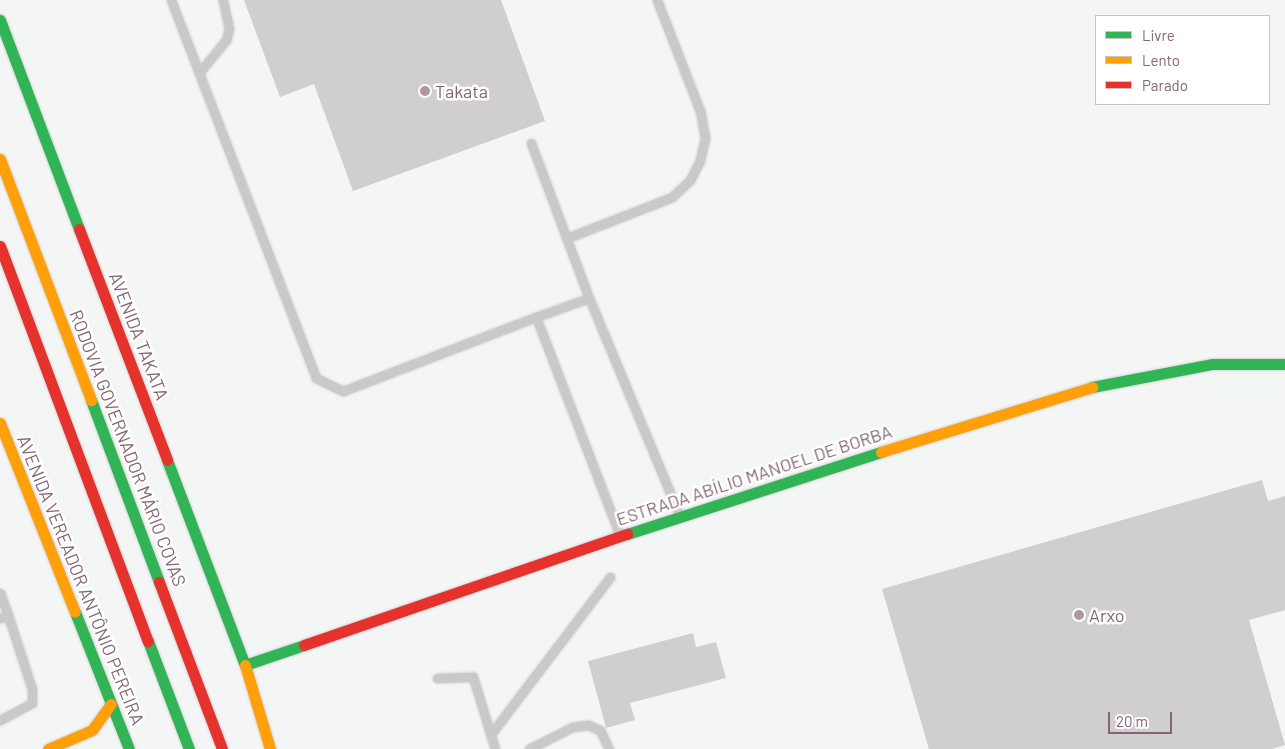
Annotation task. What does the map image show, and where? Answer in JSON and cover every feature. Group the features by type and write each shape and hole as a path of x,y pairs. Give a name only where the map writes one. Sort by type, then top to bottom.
{"main road":[{"name":"AVENIDA TAKATA","path":"0,20 245,665 270,749"},
{"name":"RODOVIA GOVERNADOR MÁRIO COVAS","path":"0,159 222,749"},
{"path":"0,246 189,749"},
{"name":"ESTRADA ABÍLIO MANOEL DE BORBA","path":"245,665 620,536 1073,391 1144,374 1214,364 1285,364"},
{"name":"AVENIDA VEREADOR ANTÔNIO PEREIRA","path":"0,423 129,749"},
{"path":"48,749 92,730 111,704"}],"lane":[{"path":"171,0 316,378 343,391 589,298"},
{"path":"199,73 226,40 229,29 223,0"},
{"path":"567,238 672,197 690,180 700,160 705,138 700,111 657,0"},
{"path":"531,143 589,298 680,517"},
{"path":"536,317 620,536"},
{"path":"491,734 610,577"},
{"path":"0,593 4,616 32,689 32,703 0,720"},
{"path":"437,678 473,678 495,749"},
{"path":"529,749 572,727 588,725 600,730 609,749"}],"building":[{"name":"Takata","path":"244,0 501,0 545,121 353,191 314,84 280,97"},
{"name":"Arxo","path":"1262,480 1268,501 1285,496 1285,610 1249,620 1285,745 1272,749 929,749 882,589"},
{"path":"693,633 696,647 716,642 726,678 630,703 635,720 606,728 588,661"}],"traffic: fast":[{"path":"0,20 79,229"},
{"path":"1092,387 1213,364 1285,364"},
{"path":"91,400 159,582"},
{"path":"627,534 881,452"},
{"path":"167,460 245,665 304,645"},
{"path":"75,612 129,749"},
{"path":"148,641 189,749"}],"traffic: slow":[{"path":"0,159 91,400"},
{"path":"881,452 1092,387"},
{"path":"0,423 75,612"},
{"path":"245,665 270,749"},
{"path":"48,749 92,730 111,704"}],"traffic: jam":[{"path":"79,229 167,460"},
{"path":"0,246 148,641"},
{"path":"304,645 627,534"},
{"path":"159,582 222,749"}],"place":[{"name":"Takata","path":"425,91"},
{"name":"Arxo","path":"1079,615"}]}
